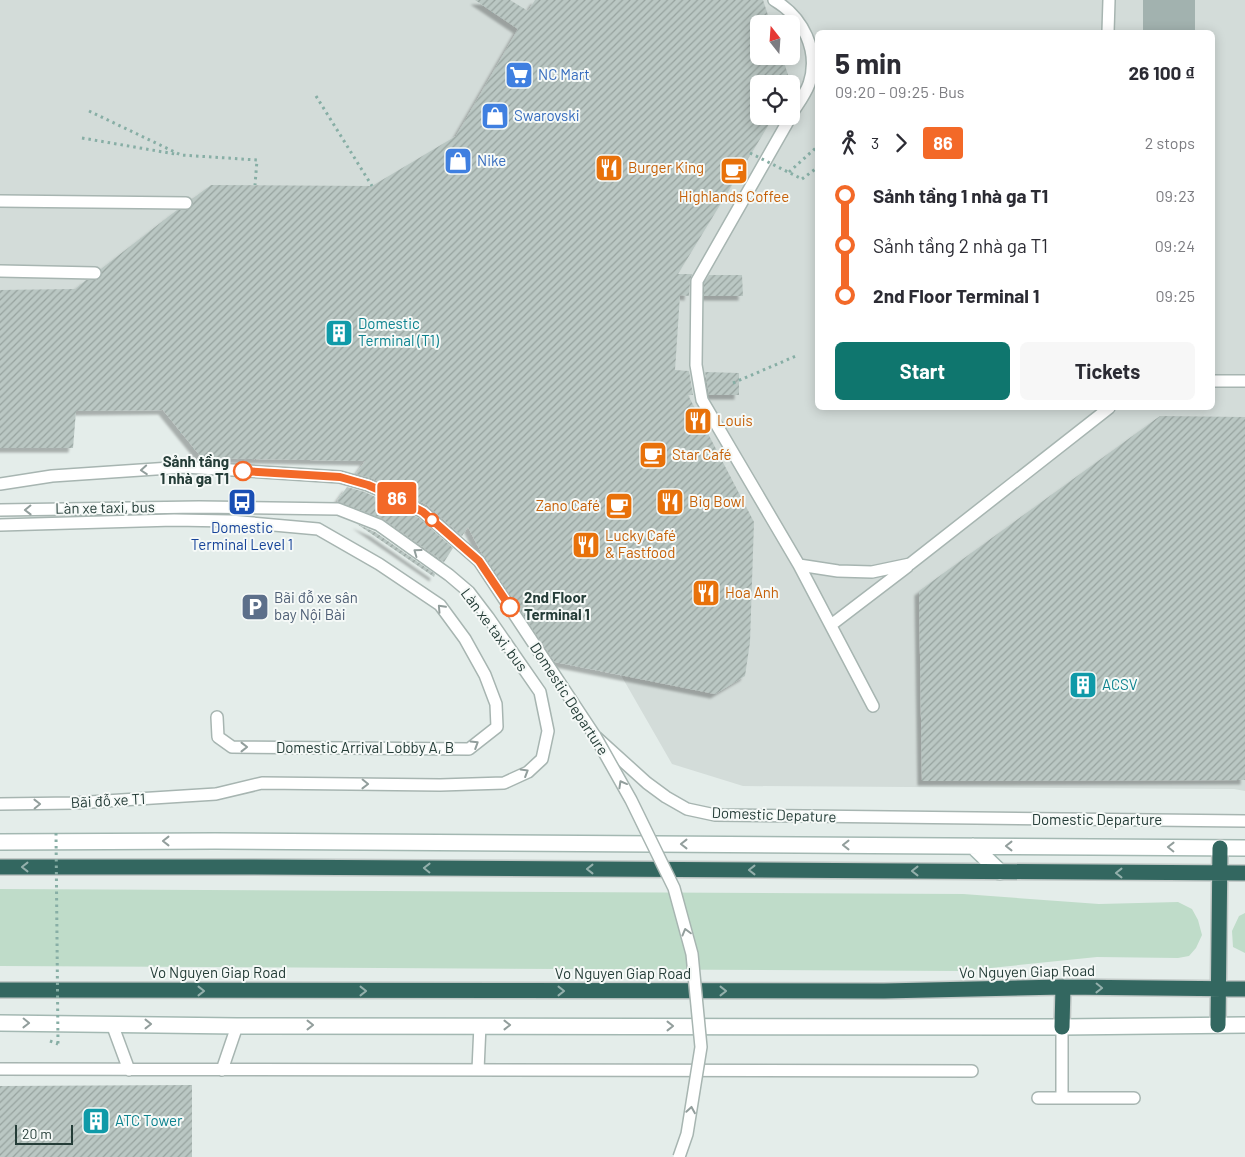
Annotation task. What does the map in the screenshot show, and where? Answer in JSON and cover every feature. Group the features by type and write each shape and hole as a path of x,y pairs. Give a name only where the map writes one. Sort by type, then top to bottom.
{"highway":[{"path":"1218,1024 1220,848"},
{"path":"0,867 1245,873"},
{"path":"1062,1027 1063,988"},
{"name":"Vo Nguyen Giap Road","path":"0,990 884,992 1063,988 1245,989"}],"main road":[{"path":"0,842 225,841 1245,848"},
{"path":"973,846 1000,872"},
{"path":"0,1023 237,1026 1062,1027 1245,1024"}],"lane":[{"path":"774,0 786,7 806,31 813,58 809,84 800,100"},
{"path":"1108,30 1109,0"},
{"path":"786,125 697,281 696,365 702,400 799,564 873,706"},
{"path":"0,202 186,203"},
{"path":"0,271 96,273"},
{"path":"1215,381 1245,381"},
{"path":"831,625 1106,410"},
{"name":"Domestic Departure","path":"0,484 52,476 185,467 340,477 368,485 423,512 479,561 595,736 631,800 674,888 692,954 701,1047 687,1134 680,1157"},
{"name":"Làn xe taxi, bus","path":"0,510 199,507 338,509 380,525 449,575 469,592 540,692 548,731 542,759 528,772 504,783 440,785 262,783 216,794"},
{"name":"Domestic Arrival Lobby A, B","path":"0,525 230,521 318,529 379,564 440,605 465,639 485,675 496,704 497,727 469,749 232,747 218,737 217,717"},
{"path":"799,564 838,571 872,572 910,564"},
{"name":"Domestic Depature","path":"595,736 647,783 666,797 687,808 715,815 1157,820"},
{"name":"Bãi đỗ xe T1","path":"0,804 74,803 216,794"},
{"name":"Domestic Departure","path":"1157,820 1245,822"},
{"path":"112,1024 130,1070"},
{"path":"478,1070 480,1025"},
{"path":"222,1070 237,1026"},
{"path":"1062,1027 1062,1098"},
{"path":"0,1069 972,1071"},
{"path":"1038,1098 1134,1098"}],"path":[{"path":"316,96 372,186"},
{"path":"89,111 181,155"},
{"path":"82,138 181,155 257,160 255,185"},
{"path":"789,172 815,149"},
{"path":"750,153 802,178 815,169"},
{"path":"733,383 796,356"},
{"path":"56,833 58,1044"}],"shaded area":[{"path":"0,0 1245,0 1245,791 1234,789 743,786 672,764 456,388 0,389"}],"green space":[{"path":"0,889 963,894 1099,904 1178,902 1192,909 1198,920 1202,935 1196,948 1189,956 1178,958 1097,957 961,971 0,966"},
{"path":"1245,913 1245,953 1233,947 1232,931 1239,916"}],"building":[{"name":"Domestic Terminal (T1)","path":"475,0 510,0 528,11 535,0 763,0 768,15 750,15 750,65 785,65 788,75 750,75 750,125 769,125 678,274 692,274 689,296 680,295 675,370 689,371 693,395 688,395 754,522 750,642 745,676 715,694 555,662 482,554 468,527 462,536 427,505 371,478 356,474 365,461 202,458 163,410 76,411 73,448 0,448 0,290 75,289 86,280 98,280 102,274 101,269 177,210 190,209 193,204 192,199 211,185 372,186 456,136 518,29"},
{"path":"709,275 742,275 743,296 704,296 704,283"},
{"path":"705,372 739,373 739,395 709,395"},
{"name":"ACSV","path":"1160,416 1245,417 1245,780 922,781 919,591"},
{"path":"347,487 365,492 419,518 453,548 444,562 383,519 337,501"},
{"path":"357,524 375,532 435,574 434,577"},
{"name":"ATC Tower","path":"192,1085 192,1157 0,1157 0,1086"}],"taxiway":[{"path":"1169,0 1169,30"}],"bus line":[{"name":"86","path":"243,471 340,477 368,485 393,496 423,512 479,561 510,607"}],"place":[{"name":"NC Mart","path":"519,75"},
{"name":"Swarovski","path":"495,116"},
{"name":"Nike","path":"458,161"},
{"name":"Burger King","path":"609,168"},
{"name":"Highlands Coffee","path":"734,171"},
{"name":"Domestic Terminal (T1)","path":"339,333"},
{"name":"Louis","path":"698,421"},
{"name":"Star Café","path":"653,455"},
{"name":"Sảnh tầng 1 nhà ga T1","path":"243,471"},
{"name":"Domestic Terminal Level 1","path":"242,502"},
{"name":"Big Bowl","path":"670,502"},
{"name":"Zano Café","path":"619,506"},
{"name":"Lucky Café & Fastfood","path":"586,545"},
{"name":"Hoa Anh","path":"706,593"},
{"name":"Bãi đỗ xe sân bay Nội Bài","path":"255,607"},
{"name":"2nd Floor Terminal 1","path":"510,607"},
{"name":"ACSV","path":"1083,685"},
{"name":"ATC Tower","path":"96,1121"}]}
